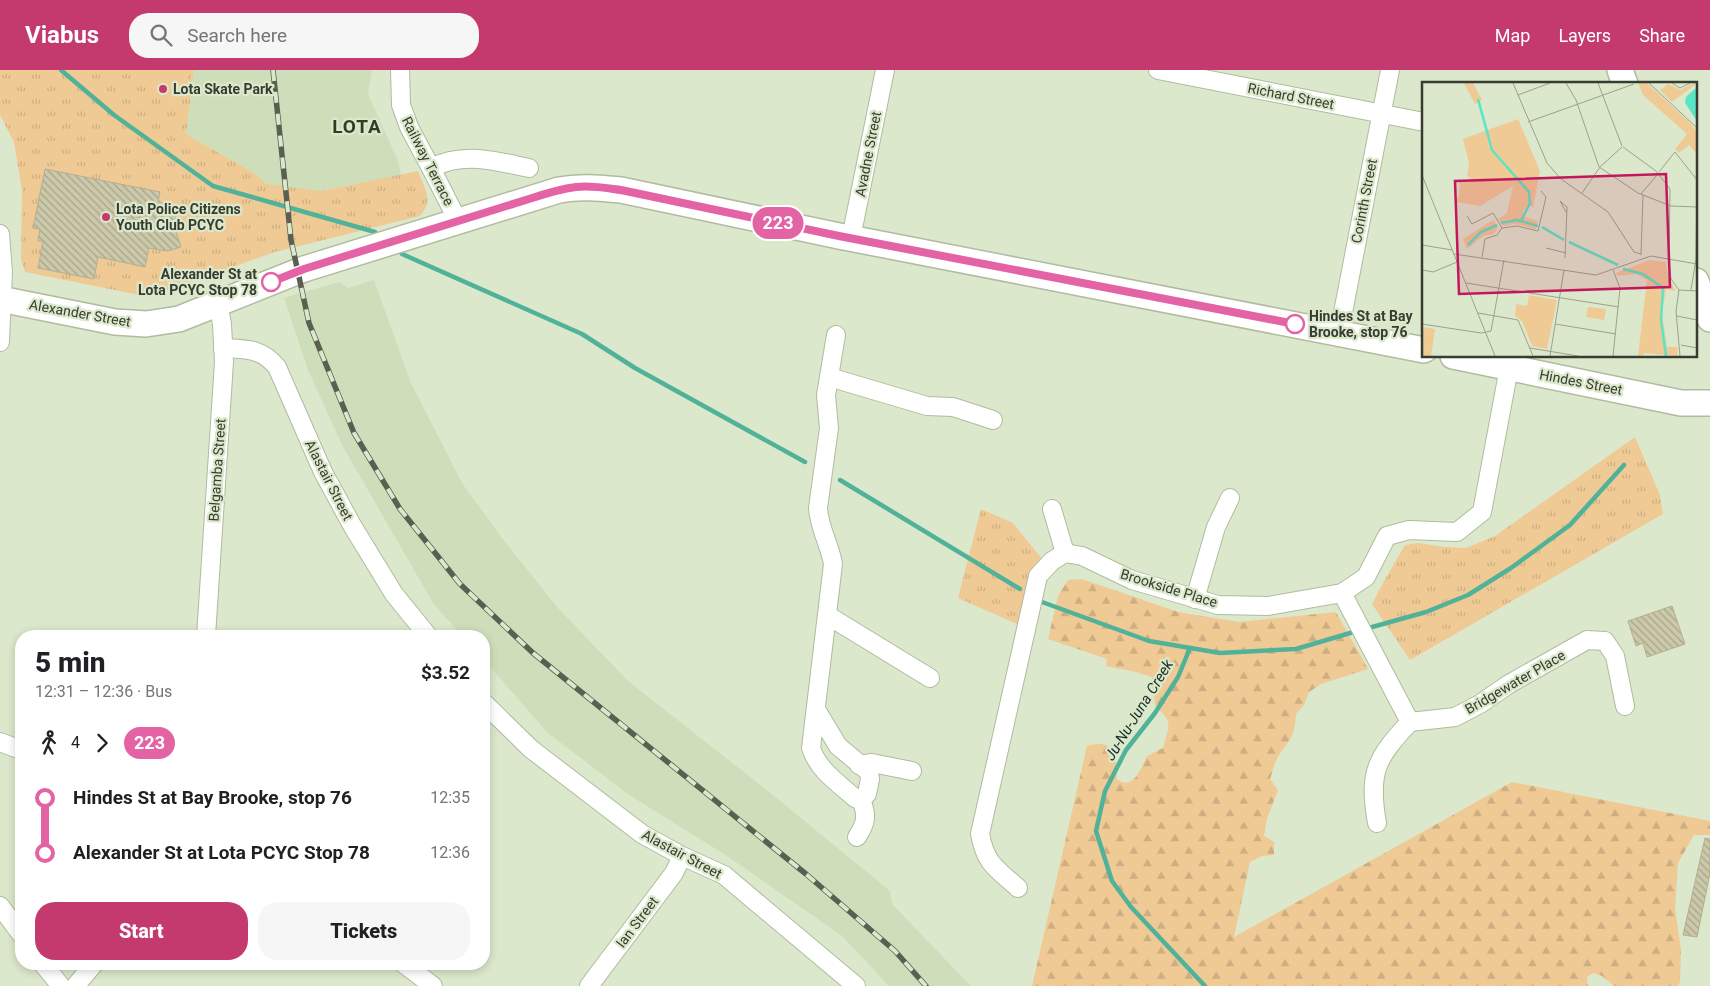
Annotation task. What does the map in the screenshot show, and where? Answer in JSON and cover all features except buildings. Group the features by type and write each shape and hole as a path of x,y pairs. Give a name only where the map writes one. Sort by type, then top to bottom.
{"street":[{"name":"Railway Terrace","path":"400,70 400,105 409,127 458,221"},
{"name":"Avadne Street","path":"852,238 885,70"},
{"name":"Richard Street","path":"1158,70 1422,122"},
{"name":"Corinth Street","path":"1339,333 1390,70"},
{"path":"1620,70 1624,82"},
{"path":"430,168 444,161 479,157 530,168"},
{"path":"218,303 304,269 458,221 559,190 594,187 621,190 852,238 1422,350"},
{"path":"0,234 3,272 0,342"},
{"path":"1698,287 1710,319"},
{"name":"Alexander Street","path":"1,299 115,322 146,324 186,317 218,303"},
{"name":"Belgamba Street","path":"206,630 224,362 222,324 218,303"},
{"path":"836,335 826,395 829,408 829,428 818,508 819,518 831,551 833,564 811,748 814,757 823,770 848,793 861,800 866,812 864,826 856,837"},
{"name":"Alastair Street","path":"223,348 258,351 270,359 277,367 323,472 353,527 394,594 423,630"},
{"name":"Hindes Street","path":"1462,358 1681,403 1710,404"},
{"name":"Brookside Place","path":"1065,553 1082,556 1132,580 1218,605 1268,606 1342,593 1366,577 1386,536 1409,530 1457,532 1482,512 1509,368"},
{"path":"829,377 927,406 953,407 993,420"},
{"path":"1195,599 1216,527 1230,498"},
{"path":"1018,888 990,863 983,850 980,834 1038,576 1052,561 1065,553 1052,509"},
{"path":"1342,593 1410,722 1390,743 1379,763 1372,782 1373,803 1377,823"},
{"path":"827,615 930,678"},
{"name":"Bridgewater Place","path":"1410,722 1455,716 1480,704 1509,684 1587,640 1605,641 1615,656 1625,706"},
{"name":"Alastair Street","path":"490,709 531,749 642,834 682,856 724,875 856,986"},
{"path":"817,710 838,746 869,772 870,779 867,794 861,800"},
{"path":"0,742 15,748"},
{"path":"859,765 872,763 912,771"},
{"name":"Ian Street","path":"589,986 674,873 682,856"},
{"path":"0,906 15,926"},
{"path":"51,970 68,985 87,970"},
{"path":"412,970 433,986"}],"shaded area":[{"path":"194,70 372,70 368,94 398,161 401,175 321,191 266,185 256,174 186,134"},
{"path":"374,280 411,383 462,483 502,538 558,608 628,681 768,791 890,891 892,904 971,986 889,986 842,936 727,856 629,795 548,733 490,667 490,630 457,630 433,603 342,445 308,370 284,298 339,282 348,288"}],"green space":[{"path":"0,70 194,70 186,134 256,174 266,184 321,191 418,171 427,194 427,204 420,216 275,252 149,297 25,272 21,259 22,190 14,142 0,115"},
{"name":"Lota Skate Park","path":"137,70 188,70 187,79 160,100"},
{"path":"1635,437 1660,495 1663,514 1410,660 1372,604 1405,545 1418,543 1466,548 1495,536"},
{"path":"981,509 1013,523 1043,560 1031,574 1017,624 958,598"},
{"path":"1082,579 1178,612 1239,622 1336,612 1368,669 1321,684 1309,692 1304,705 1296,714 1292,736 1275,763 1270,779 1278,790 1267,819 1264,836 1274,842 1274,855 1262,856 1250,862 1234,937 1512,782 1710,821 1710,835 1694,835 1678,863 1675,909 1681,950 1680,982 1678,986 1614,986 1602,976 1593,973 1587,977 1588,986 1032,986 1087,746 1097,744 1109,747 1115,756 1117,779 1128,783 1136,777 1147,756 1163,748 1168,729 1165,716 1155,706 1152,677 1106,666 1107,659 1048,639 1058,596 1068,580"}],"waterway":[{"path":"61,70 114,115 213,186 375,232"},
{"path":"402,254 582,334 635,368 805,462"},
{"path":"1365,629 1426,612 1468,595 1511,568 1570,525 1624,465"},
{"path":"840,480 1020,589"},
{"path":"1042,602 1149,641 1220,653 1296,649 1357,631"},
{"name":"Ju-Nu-Juna Creek","path":"1190,648 1178,677 1155,713 1126,750 1105,791 1096,831 1112,881 1131,907 1205,986"}],"railway":[{"path":"273,70 291,240 309,323 354,433 400,509 460,584 533,653 806,874 895,951 926,986"}],"bus line":[{"name":"223","path":"271,282 304,269 559,190 594,187 621,190 839,236 1295,324"}],"place":[{"name":"Lota Skate Park","path":"163,89"},
{"name":"Lota Police Citizens Youth Club PCYC","path":"106,217"},
{"name":"Alexander St at Lota PCYC Stop 78","path":"271,282"},
{"name":"Hindes St at Bay Brooke, stop 76","path":"1295,324"}],"district":[{"name":"LOTA","path":"357,126"}]}
